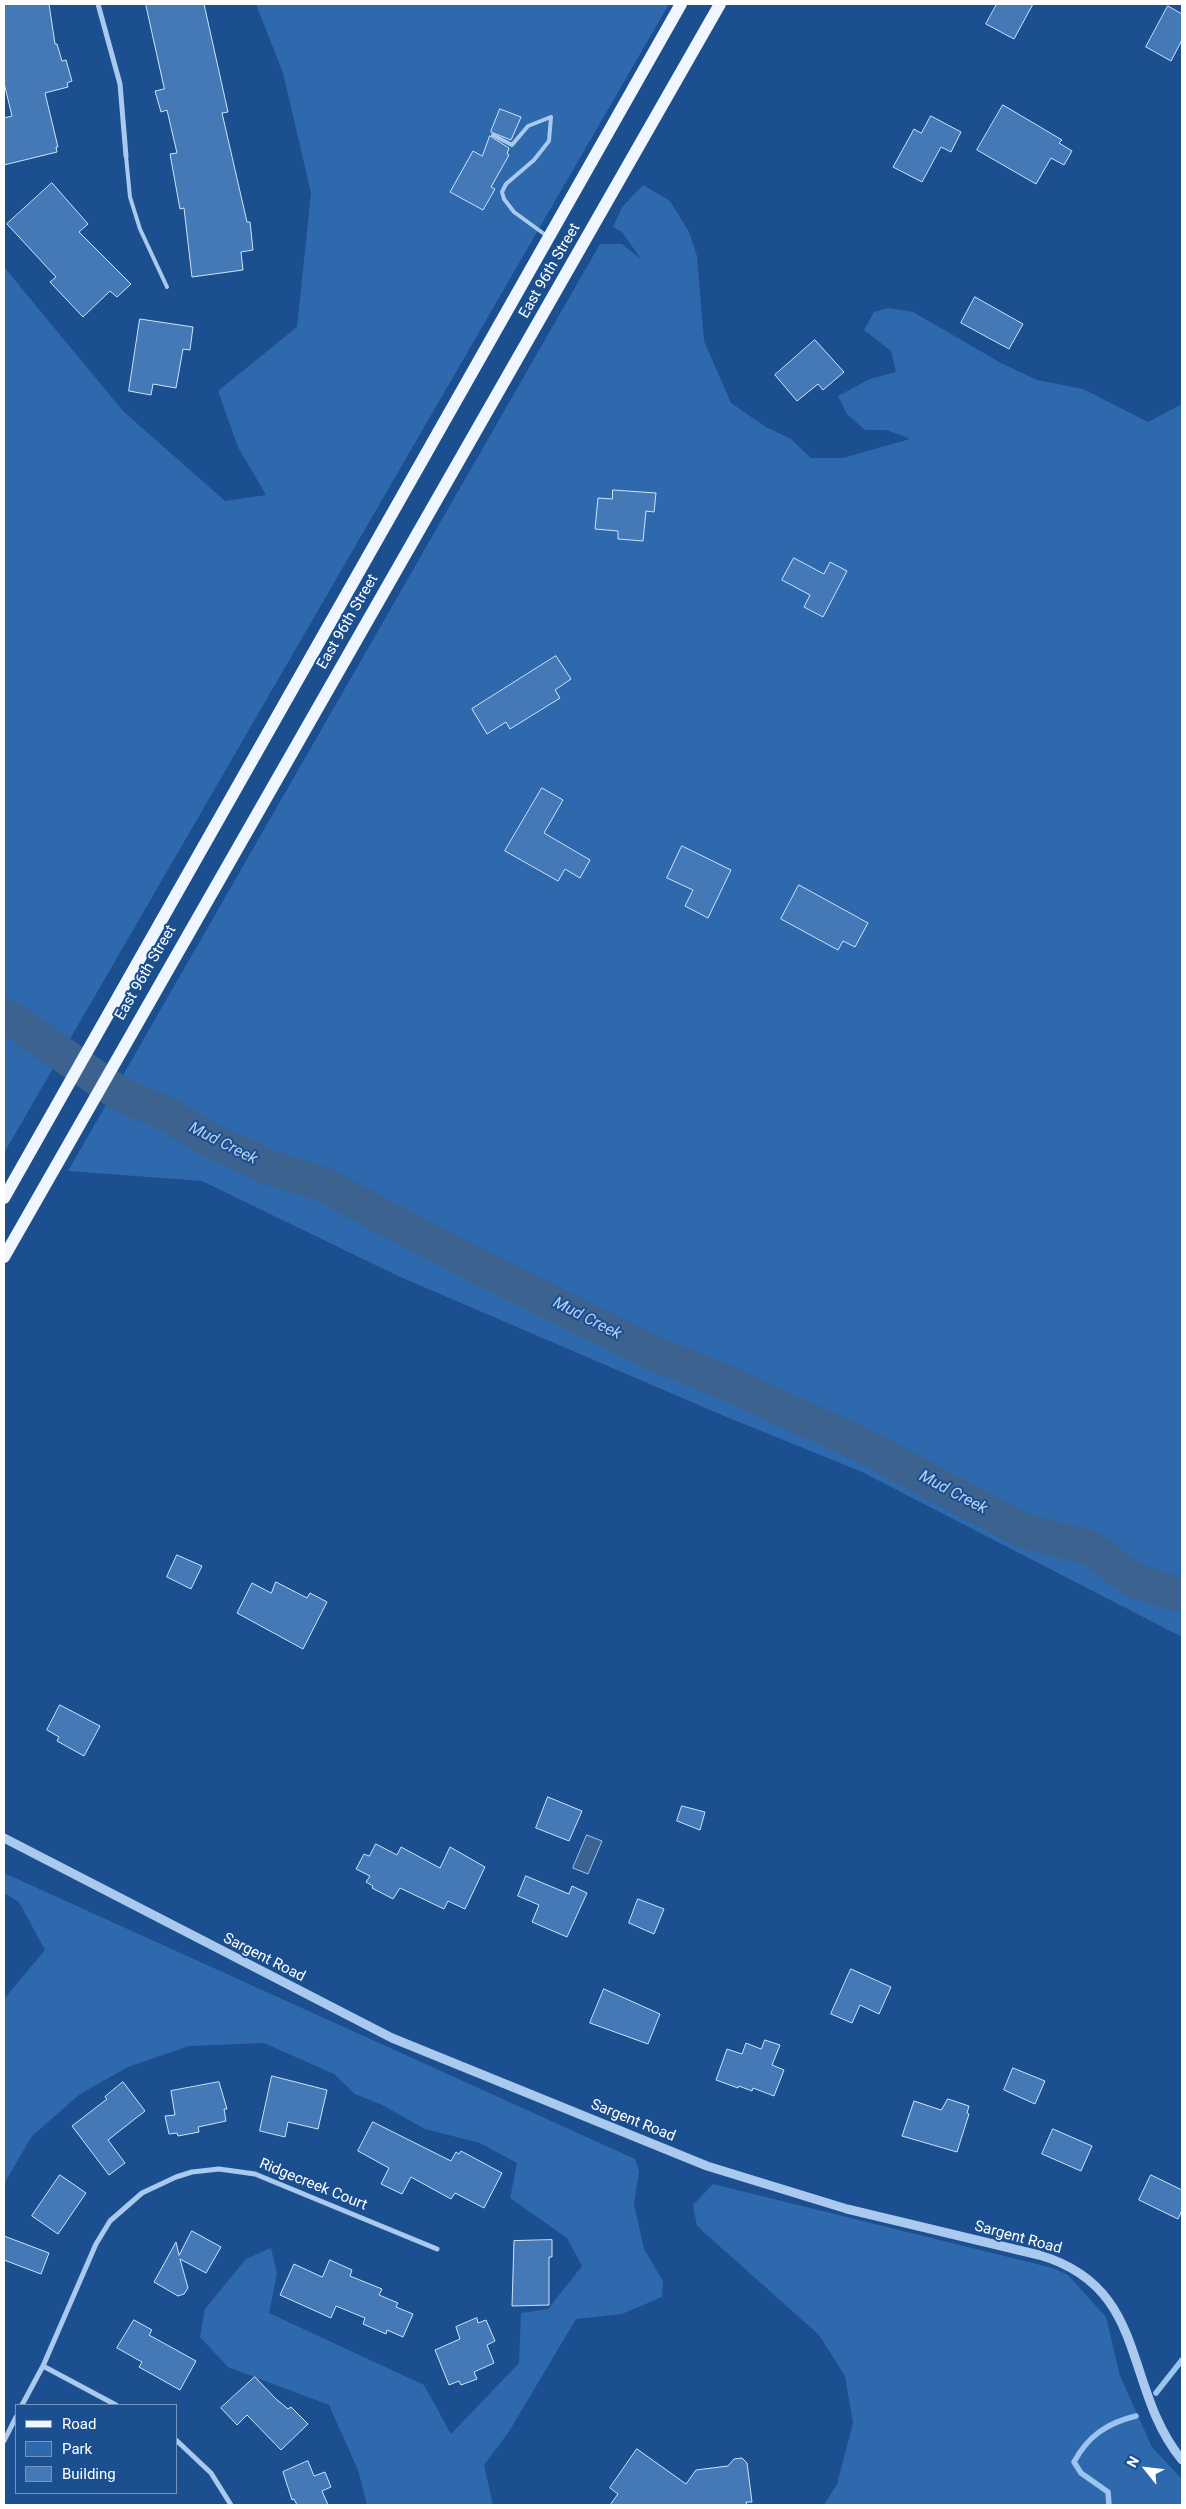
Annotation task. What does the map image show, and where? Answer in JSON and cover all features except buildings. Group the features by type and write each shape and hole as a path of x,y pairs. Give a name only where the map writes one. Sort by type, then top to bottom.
{"main road":[{"name":"East 96th Street","path":"4,1256 720,4"},
{"name":"East 96th Street","path":"4,1198 548,237 677,5"}],"street":[{"path":"98,4 120,84 126,156"},
{"name":"Sargent Road","path":"4,1838 392,2038 707,2166 829,2204 1039,2255 1065,2264 1095,2286 1119,2315 1152,2408 1182,2460"},
{"name":"Ridgecreek Court","path":"23,2404 43,2366 96,2244 110,2221 142,2193 192,2172 228,2169 255,2174 437,2249"},
{"path":"43,2366 114,2404"},
{"path":"4,2441 15,2419"},
{"path":"178,2442 211,2473 231,2505"}],"lane":[{"path":"493,135 512,145 528,126 551,116 549,141 534,160 506,184 502,192 504,199 514,212 548,237"},
{"path":"126,156 130,197 140,229 167,287"}],"green space":[{"path":"256,4 669,4 4,1153 4,267 123,411 225,501 266,495 238,447 218,391 297,327 311,193 283,73"},
{"path":"643,185 670,201 689,232 697,256 704,341 731,403 766,427 791,439 811,458 843,458 910,439 887,430 865,430 847,414 838,396 870,379 896,372 891,351 864,330 874,312 888,308 913,312 1001,363 1037,380 1083,389 1148,422 1182,404 1182,1637 860,1471 729,1418 398,1276 202,1181 68,1171 600,244 622,244 641,259 622,232 613,227 622,207"},
{"path":"4,1873 635,2159 639,2171 634,2204 644,2249 663,2281 662,2297 622,2314 576,2319 508,2433 484,2465 493,2505 367,2505 358,2470 329,2405 228,2367 200,2337 205,2309 246,2259 271,2248 277,2274 269,2313 424,2385 451,2434 519,2363 521,2313 548,2309 582,2266 567,2238 510,2198 517,2163 480,2143 425,2129 382,2105 355,2094 334,2074 264,2043 189,2046 128,2067 80,2094 32,2136 4,2184 4,1999 45,1950 19,1902 4,1893"},
{"path":"713,2184 1053,2268 1068,2275 1106,2317 1120,2376 1152,2447 1182,2479 1182,2505 824,2505 837,2484 853,2423 845,2376 819,2335 697,2226 693,2205"}],"shaded area":[{"path":"587,1835 602,1841 588,1874 573,1868"}],"waterway":[{"name":"Mud Creek","path":"4,1017 12,1020 120,1094 167,1114 208,1139 271,1168 320,1183 477,1266 651,1352 718,1379 860,1444 1022,1530 1091,1548 1135,1581 1182,1595"},
{"path":"1156,2393 1182,2360"},
{"path":"1109,2505 1108,2492 1081,2473 1074,2462 1079,2453 1099,2432 1116,2422 1136,2416"}]}
